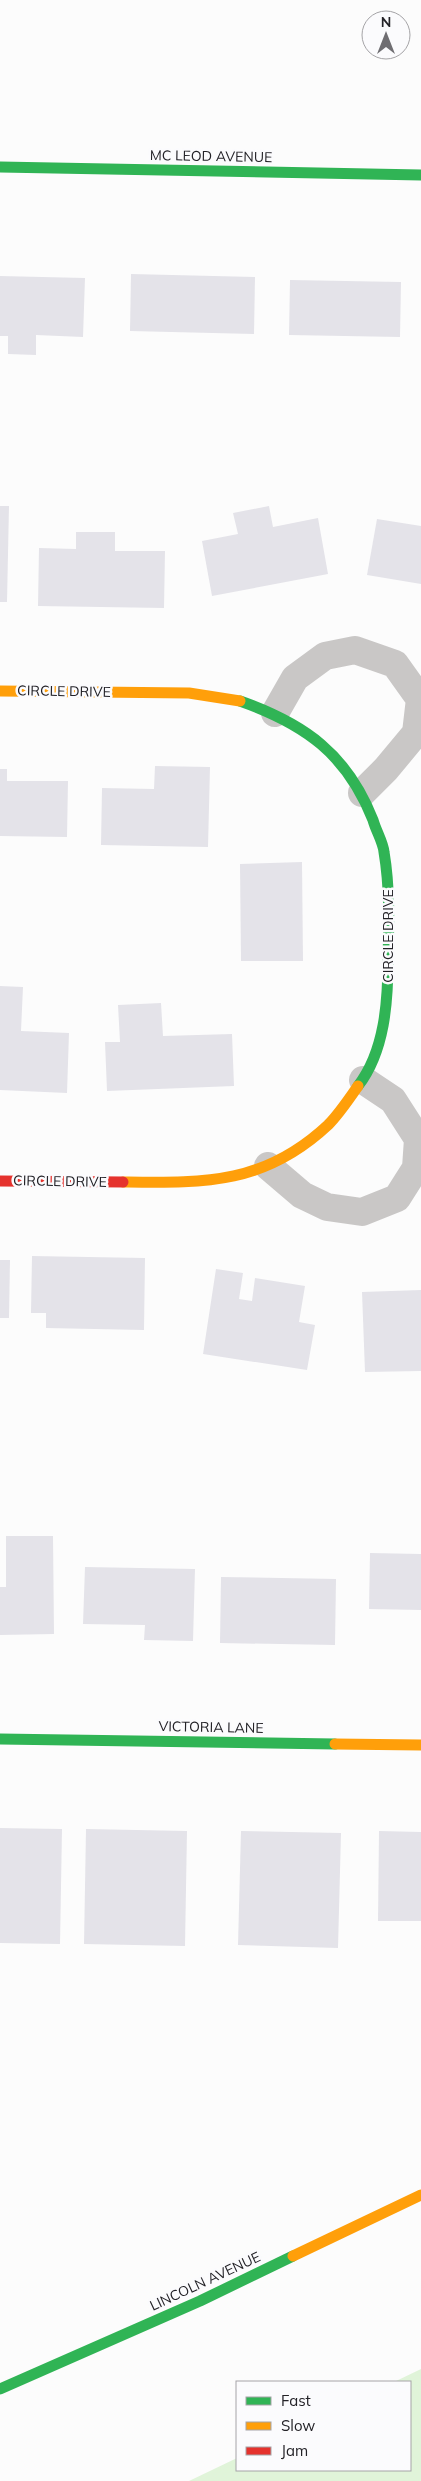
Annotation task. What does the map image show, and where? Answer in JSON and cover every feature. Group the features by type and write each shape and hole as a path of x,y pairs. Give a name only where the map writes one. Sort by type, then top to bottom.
{"street":[{"name":"MC LEOD AVENUE","path":"0,167 421,175"},
{"path":"275,713 295,678 326,656 355,650 395,664 420,699 416,733 386,769 362,793"},
{"name":"CIRCLE DRIVE","path":"0,691 189,693 233,698 275,713 313,737 332,753 362,793 384,850 389,895 388,996 380,1040 363,1080 330,1124 304,1146 268,1166 227,1179 183,1183 0,1181"},
{"path":"268,1166 302,1195 327,1207 362,1212 397,1198 416,1168 418,1139 393,1100 363,1080"},
{"name":"VICTORIA LANE","path":"0,1739 421,1744"},
{"name":"LINCOLN AVENUE","path":"0,2389 200,2301 421,2195"}],"green space":[{"path":"421,2369 421,2481 189,2481 236,2458 236,2471 411,2471 411,2381 396,2381"}],"building":[{"path":"131,274 255,277 254,334 130,331"},
{"path":"0,276 85,278 83,337 36,335 36,355 8,354 8,336 0,336"},
{"path":"290,280 401,282 400,337 289,335"},
{"path":"0,506 9,506 7,602 0,602"},
{"path":"269,506 273,527 318,518 328,574 212,596 202,541 238,534 233,513"},
{"path":"377,519 421,526 421,584 367,575"},
{"path":"76,532 115,532 115,551 165,551 164,608 38,606 39,548 76,549"},
{"path":"155,766 210,767 208,847 101,845 102,788 154,789"},
{"path":"0,769 7,769 7,781 68,781 67,837 0,836"},
{"path":"302,862 303,961 241,961 240,864"},
{"path":"0,986 23,987 21,1031 69,1033 67,1093 0,1090"},
{"path":"161,1003 163,1036 232,1034 234,1086 107,1091 105,1042 120,1042 118,1005"},
{"path":"32,1256 145,1258 144,1330 46,1328 46,1313 31,1313"},
{"path":"0,1260 10,1260 9,1318 0,1318"},
{"path":"216,1269 243,1273 239,1299 252,1301 255,1278 305,1286 299,1322 315,1325 307,1370 203,1354"},
{"path":"421,1290 421,1371 365,1372 362,1292"},
{"path":"6,1536 53,1536 54,1634 0,1635 0,1587 6,1587"},
{"path":"370,1553 421,1554 421,1610 369,1609"},
{"path":"85,1567 195,1569 193,1641 144,1640 145,1625 83,1624"},
{"path":"221,1577 336,1579 335,1645 220,1643"},
{"path":"0,1828 62,1829 60,1944 0,1943"},
{"path":"86,1829 187,1831 185,1946 84,1944"},
{"path":"241,1831 341,1833 338,1948 238,1945"},
{"path":"379,1831 421,1832 421,1921 378,1921"}],"traffic: fast":[{"path":"0,167 421,175"},
{"path":"240,701 285,720 304,731 337,759 362,797 382,844 386,865 389,906 386,1008 374,1057 358,1086"},
{"path":"0,1739 335,1744"},
{"path":"0,2389 200,2301 293,2256"}],"traffic: slow":[{"path":"0,691 189,693 240,701"},
{"path":"123,1182 207,1180 256,1170 304,1145 332,1121 358,1086"},
{"path":"335,1744 421,1745"},
{"path":"293,2256 421,2195"}],"traffic: jam":[{"path":"0,1181 123,1182"}]}
